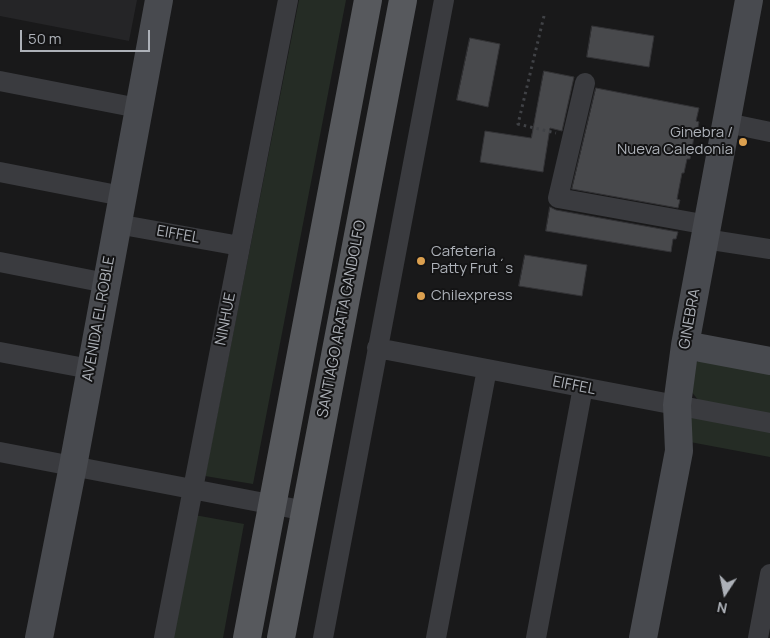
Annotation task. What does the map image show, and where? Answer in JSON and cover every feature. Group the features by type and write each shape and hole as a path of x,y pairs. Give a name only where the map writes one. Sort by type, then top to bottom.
{"main road":[{"path":"247,638 368,0"},
{"name":"SANTIAGO ARATA GANDOLFO","path":"281,638 403,0"}],"street":[{"name":"AVENIDA EL ROBLE","path":"39,638 159,0"},
{"name":"NINHUE","path":"164,638 288,0"},
{"path":"323,638 444,0"},
{"name":"GINEBRA","path":"643,638 679,451 677,405 684,345 749,0"},
{"path":"0,81 138,108"},
{"path":"585,83 558,198 706,232 770,249"},
{"path":"727,122 770,132"},
{"path":"0,172 122,196"},
{"name":"EIFFEL","path":"117,224 240,246"},
{"path":"0,262 106,283"},
{"path":"684,345 770,361"},
{"name":"EIFFEL","path":"377,348 770,423"},
{"path":"0,352 90,370"},
{"path":"436,638 487,369"},
{"path":"536,638 583,387"},
{"path":"0,452 306,511"},
{"path":"758,638 770,574"}],"path":[{"path":"544,16 518,124 572,136"}],"shaded area":[{"path":"0,0 137,0 129,41 0,16"},
{"path":"299,0 346,0 253,484 205,476"},
{"path":"704,356 770,368 770,414 698,400 691,391 696,363"},
{"path":"697,413 770,428 770,457 690,442 689,418"},
{"path":"189,514 244,524 223,638 167,638"}],"building":[{"path":"592,26 654,36 649,67 587,57"},
{"path":"470,38 500,44 488,107 457,100"},
{"path":"544,71 574,77 562,131 550,128 543,172 480,162 485,131 531,138"},
{"path":"596,88 699,108 696,121 699,122 696,137 694,137 690,159 687,159 684,173 682,173 677,199 680,200 678,208 572,189"},
{"path":"550,207 556,210 678,232 676,239 673,239 671,252 546,231"},
{"path":"525,255 587,265 582,296 519,286"}],"place":[{"name":"Ginebra / Nueva Caledonia","path":"743,142"},
{"name":"Cafeteria Patty Frut´s","path":"421,261"},
{"name":"Chilexpress","path":"421,296"}]}
